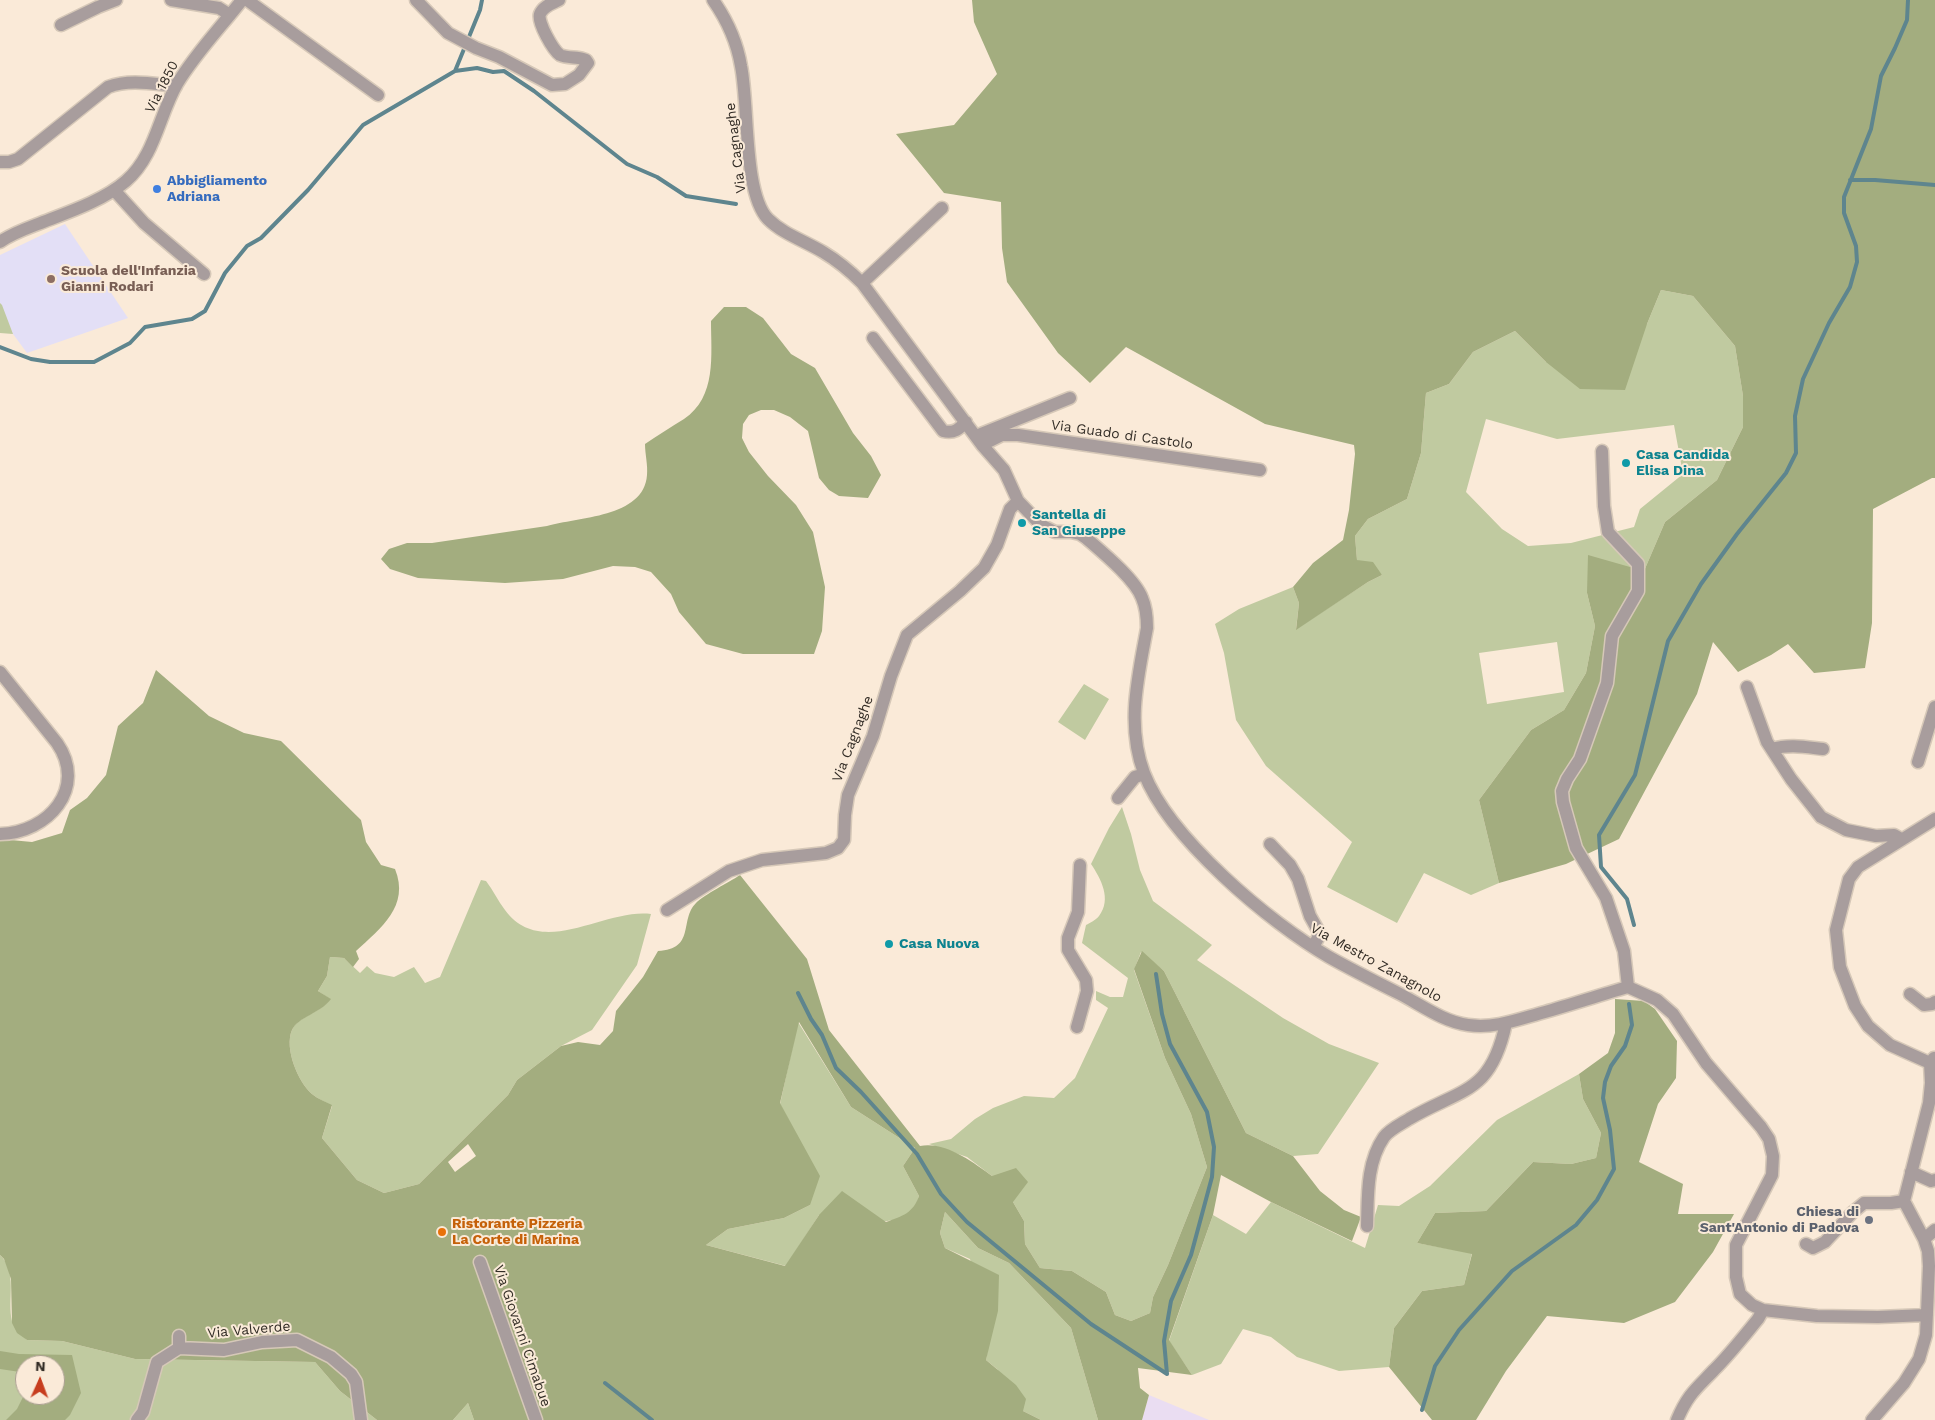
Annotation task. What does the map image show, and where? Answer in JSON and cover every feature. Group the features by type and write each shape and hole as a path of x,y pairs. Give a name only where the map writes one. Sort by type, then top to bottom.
{"street":[{"path":"61,25 116,0"},
{"path":"171,0 218,8 230,15"},
{"name":"Via 1850","path":"0,242 114,190 137,170 151,145 176,86 194,58 242,0"},
{"path":"247,0 378,95"},
{"path":"416,0 452,36 499,57 552,85 565,84 579,75 588,63 586,60 577,57 562,56 552,48 540,19 540,13 546,6 559,0"},
{"name":"Via Cagnaghe","path":"713,0 734,38 742,67 751,178 757,201 768,218 788,234 823,252 843,265 862,283 979,441 1004,470 1018,501 1045,528 1055,532 1080,534 1086,538 1126,576 1142,597 1147,628 1136,687 1134,726 1144,774"},
{"path":"0,162 18,159 108,87 121,82 176,86"},
{"path":"114,190 144,223 204,274"},
{"path":"862,283 942,208"},
{"path":"873,338 943,431 950,433 958,430 966,422"},
{"path":"979,441 1070,398"},
{"name":"Via Guado di Castolo","path":"979,441 1002,435 1018,435 1260,470"},
{"path":"1602,451 1604,506 1608,532 1638,564 1639,583 1638,591 1612,636 1607,683 1580,759 1567,779 1562,791 1563,802 1576,848 1606,898 1624,951 1628,987 1657,1000 1674,1014 1706,1063 1769,1139 1773,1156 1772,1174 1736,1245 1736,1277 1740,1294 1752,1305 1763,1310 1817,1316 1878,1317 1928,1315"},
{"name":"Via Cagnaghe","path":"667,910 729,871 762,860 826,853 838,848 844,840 848,795 873,736 891,676 907,635 960,591 984,568 998,545 1010,509 1018,501"},
{"path":"0,672 64,752 68,771 65,793 56,808 40,823 14,833 0,834"},
{"path":"1747,687 1767,742 1791,779 1821,817 1846,830 1876,836 1894,835 1901,839"},
{"path":"1918,762 1935,707"},
{"path":"1772,749 1784,745 1823,749"},
{"path":"1118,798 1135,777 1144,774"},
{"name":"Via Mestro Zanagnolo","path":"1144,774 1156,797 1173,821 1204,858 1280,924 1329,957 1444,1018 1467,1025 1498,1026 1628,987"},
{"path":"1872,1420 1904,1383 1931,1338 1927,1292 1929,1266 1924,1239 1906,1206 1911,1172 1929,1103 1932,1060 1890,1045 1868,1026 1855,1006 1840,967 1836,930 1849,879 1858,867 1935,819"},
{"path":"1270,844 1290,865 1298,879 1310,916 1318,932 1318,938 1313,947"},
{"path":"1078,1027 1087,991 1086,980 1068,950 1068,938 1078,912 1080,865"},
{"path":"1910,994 1924,1005 1935,1002"},
{"path":"1367,1226 1368,1183 1375,1156 1384,1136 1418,1114 1471,1088 1488,1072 1502,1044 1506,1023"},
{"path":"1911,1172 1929,1179"},
{"path":"1806,1244 1813,1248 1825,1242 1864,1203 1890,1203 1906,1206"},
{"path":"1924,1239 1935,1230"},
{"name":"Via Giovanni Cimabue","path":"480,1262 536,1420"},
{"path":"1677,1420 1684,1403 1696,1387 1714,1371 1758,1319 1763,1310"},
{"name":"Via Valverde","path":"137,1420 143,1412 157,1362 179,1342 224,1350 262,1342 297,1340 331,1357 352,1374 356,1382 361,1420"}],"shaded area":[{"name":"Scuola dell'Infanzia Gianni Rodari","path":"65,224 128,318 27,353 13,334 0,303 0,255"},
{"path":"1149,1395 1209,1420 1142,1420"}],"green space":[{"path":"972,0 1935,0 1935,478 1873,509 1872,623 1865,668 1814,673 1788,644 1738,672 1713,642 1697,694 1619,839 1566,864 1499,883 1479,800 1531,730 1564,710 1586,673 1595,626 1587,593 1588,555 1644,571 1665,522 1717,480 1743,427 1743,396 1735,346 1693,296 1661,290 1647,324 1625,390 1580,389 1546,362 1515,331 1473,352 1449,384 1426,393 1421,453 1407,499 1368,519 1355,536 1357,560 1373,562 1382,575 1368,582 1296,630 1299,603 1293,587 1313,563 1343,540 1349,510 1355,454 1354,445 1265,424 1126,347 1090,383 1058,353 1007,282 1002,248 1001,202 944,193 896,134 954,125 997,74 974,22"},
{"path":"1661,290 1693,296 1735,346 1743,396 1743,427 1717,480 1665,522 1644,571 1587,593 1595,626 1586,673 1564,710 1531,730 1479,800 1499,883 1471,895 1424,873 1397,923 1327,887 1352,842 1266,766 1236,720 1224,653 1215,624 1239,609 1293,587 1299,603 1296,629 1368,582 1382,575 1357,560 1355,536 1368,519 1407,499 1421,453 1426,393 1449,384 1473,352 1515,331 1546,362 1647,324","holes":["1486,419 1557,439 1674,425 1683,474 1640,509 1634,527 1571,543 1528,546 1502,529 1466,492","1557,642 1564,692 1487,704 1479,653"]},
{"path":"0,303 2,305 13,334 0,333"},
{"path":"724,307 746,307 763,318 791,354 815,368 853,433 871,456 881,475 868,498 839,496 829,490 819,478 808,431 790,417 774,410 761,410 749,415 743,424 742,438 749,452 768,476 796,505 813,532 825,587 822,631 814,654 743,654 706,644 679,612 671,594 651,572 635,567 613,566 563,579 505,583 418,578 390,569 381,559 389,549 407,543 432,543 547,526 607,513 622,508 634,500 643,489 647,475 645,444 684,419 695,410 702,399 710,374 711,321"},
{"path":"156,670 209,716 244,733 281,741 361,820 366,842 381,865 395,869 399,882 399,894 391,915 375,934 356,951 359,959 353,967 344,958 330,957 327,976 318,991 331,999 322,1008 299,1022 292,1030 290,1037 291,1055 297,1073 312,1094 332,1105 322,1138 357,1180 384,1193 419,1184 508,1095 517,1080 561,1046 578,1042 600,1045 613,1031 616,1011 643,977 658,951 670,949 678,945 685,933 691,910 696,903 740,875 807,959 829,1030 920,1146 929,1145 949,1150 967,1159 992,1176 1016,1168 1028,1182 1013,1202 1024,1221 1025,1244 1040,1268 1072,1271 1106,1292 1115,1315 1131,1321 1150,1313 1153,1297 1168,1265 1207,1167 1191,1114 1165,1058 1134,969 1142,951 1164,971 1246,1133 1293,1156 1320,1191 1344,1210 1361,1217 1352,1241 1271,1202 1221,1175 1213,1215 1169,1340 1192,1375 1138,1368 1140,1388 1149,1395 1142,1420 1098,1420 1071,1328 1009,1263 978,1248 945,1212 940,1233 945,1248 999,1275 998,1311 986,1360 1016,1385 1026,1399 1023,1411 1041,1420 474,1420 468,1403 453,1420 377,1420 340,1391 315,1362 135,1359 62,1341 27,1340 17,1333 12,1323 11,1279 4,1259 0,1255 0,839 32,842 62,833 70,810 87,798 106,775 118,726 143,703","holes":["799,1022 851,1107 915,1148 903,1166 919,1196 917,1202 907,1213 886,1222 842,1191 819,1215 785,1266 706,1245 728,1229 784,1218 810,1205 820,1176 780,1103","468,1144 476,1156 455,1172 448,1162"]},
{"path":"1084,684 1109,699 1085,740 1058,722"},
{"path":"1122,807 1140,870 1153,901 1212,945 1197,960 1283,1018 1329,1044 1379,1063 1318,1154 1293,1156 1246,1133 1164,971 1141,952 1134,970 1165,1058 1191,1114 1207,1167 1168,1265 1153,1297 1150,1313 1131,1321 1115,1315 1106,1292 1072,1271 1040,1268 1025,1244 1024,1221 1013,1202 992,1176 967,1157 929,1144 951,1139 975,1119 993,1108 1024,1096 1054,1098 1075,1078 1108,1008 1096,1000 1096,991 1110,997 1123,997 1128,978 1082,943 1086,925 1099,916 1105,903 1104,889 1091,864"},
{"path":"481,880 486,881 505,910 520,924 537,931 555,932 633,914 651,914 637,965 592,1030 561,1046 517,1080 508,1095 419,1184 384,1193 357,1180 322,1138 332,1106 312,1094 297,1073 291,1055 290,1037 292,1030 299,1021 321,1008 330,999 318,991 327,976 330,957 344,958 360,973 367,966 375,973 394,977 414,967 425,983 440,977"},
{"path":"1615,999 1644,1001 1655,1009 1677,1041 1676,1078 1658,1104 1639,1162 1683,1184 1678,1214 1734,1214 1713,1252 1675,1302 1624,1323 1547,1316 1506,1371 1476,1420 1432,1420 1389,1367 1394,1328 1422,1291 1464,1285 1472,1254 1417,1243 1435,1213 1486,1211 1533,1162 1571,1164 1596,1158 1601,1133 1583,1099 1579,1074 1608,1053 1615,1033"},
{"path":"798,1022 851,1107 915,1148 903,1166 919,1196 915,1207 907,1215 896,1219 870,1222 819,1215 786,1266 706,1245 728,1229 784,1218 810,1205 795,1132 780,1104"},
{"path":"1579,1074 1583,1099 1601,1133 1596,1158 1571,1164 1533,1162 1486,1211 1435,1213 1417,1243 1472,1253 1464,1285 1422,1291 1394,1328 1389,1367 1339,1371 1297,1357 1271,1337 1243,1329 1221,1364 1192,1375 1169,1341 1213,1215 1246,1234 1271,1202 1365,1248 1378,1205 1399,1206 1430,1186 1497,1120"},
{"path":"945,1212 978,1248 1009,1263 1071,1328 1098,1420 1041,1420 1023,1411 997,1369 986,1360 990,1337 970,1259 945,1248 940,1233"},
{"path":"0,1255 9,1270 12,1321 27,1340 62,1341 135,1359 315,1362 340,1391 377,1420 0,1420"},
{"path":"0,1351 19,1354 72,1355 81,1393 70,1415 65,1420 6,1420 19,1405 65,1405 65,1355 15,1355 15,1371 0,1369"},
{"path":"468,1403 474,1420 453,1420"}],"waterway":[{"path":"0,347 31,359 50,362 94,362 130,343 145,327 192,319 205,311 225,273 247,246 261,238 308,190 363,125 455,71 480,10 482,0"},
{"path":"1634,925 1627,899 1601,867 1599,835 1635,775 1668,641 1701,584 1737,534 1786,473 1796,453 1795,416 1803,379 1829,323 1850,287 1857,262 1856,246 1844,213 1844,197 1871,129 1881,76 1907,20 1908,0"},
{"path":"455,71 477,68 493,72 504,71 534,91 627,164 657,177 686,196 736,204"},
{"path":"1850,180 1935,185"},
{"path":"1156,974 1162,1014 1170,1044 1207,1112 1214,1147 1212,1177 1191,1255 1171,1301 1164,1341 1167,1374"},
{"path":"798,993 811,1019 822,1035 836,1068 861,1092 917,1154 941,1194 967,1222 1091,1324 1167,1374"},
{"path":"1422,1410 1435,1366 1459,1330 1512,1271 1576,1225 1597,1200 1614,1169 1610,1130 1603,1098 1605,1082 1611,1066 1625,1046 1632,1025 1629,1004"},
{"path":"605,1383 652,1420"}],"place":[{"name":"Abbigliamento Adriana","path":"157,189"},
{"name":"Scuola dell'Infanzia Gianni Rodari","path":"51,279"},
{"name":"Casa Candida Elisa Dina","path":"1626,463"},
{"name":"Santella di San Giuseppe","path":"1022,523"},
{"name":"Casa Nuova","path":"889,944"},
{"name":"Chiesa di Sant'Antonio di Padova","path":"1869,1220"},
{"name":"Ristorante Pizzeria La Corte di Marina","path":"442,1232"}]}
